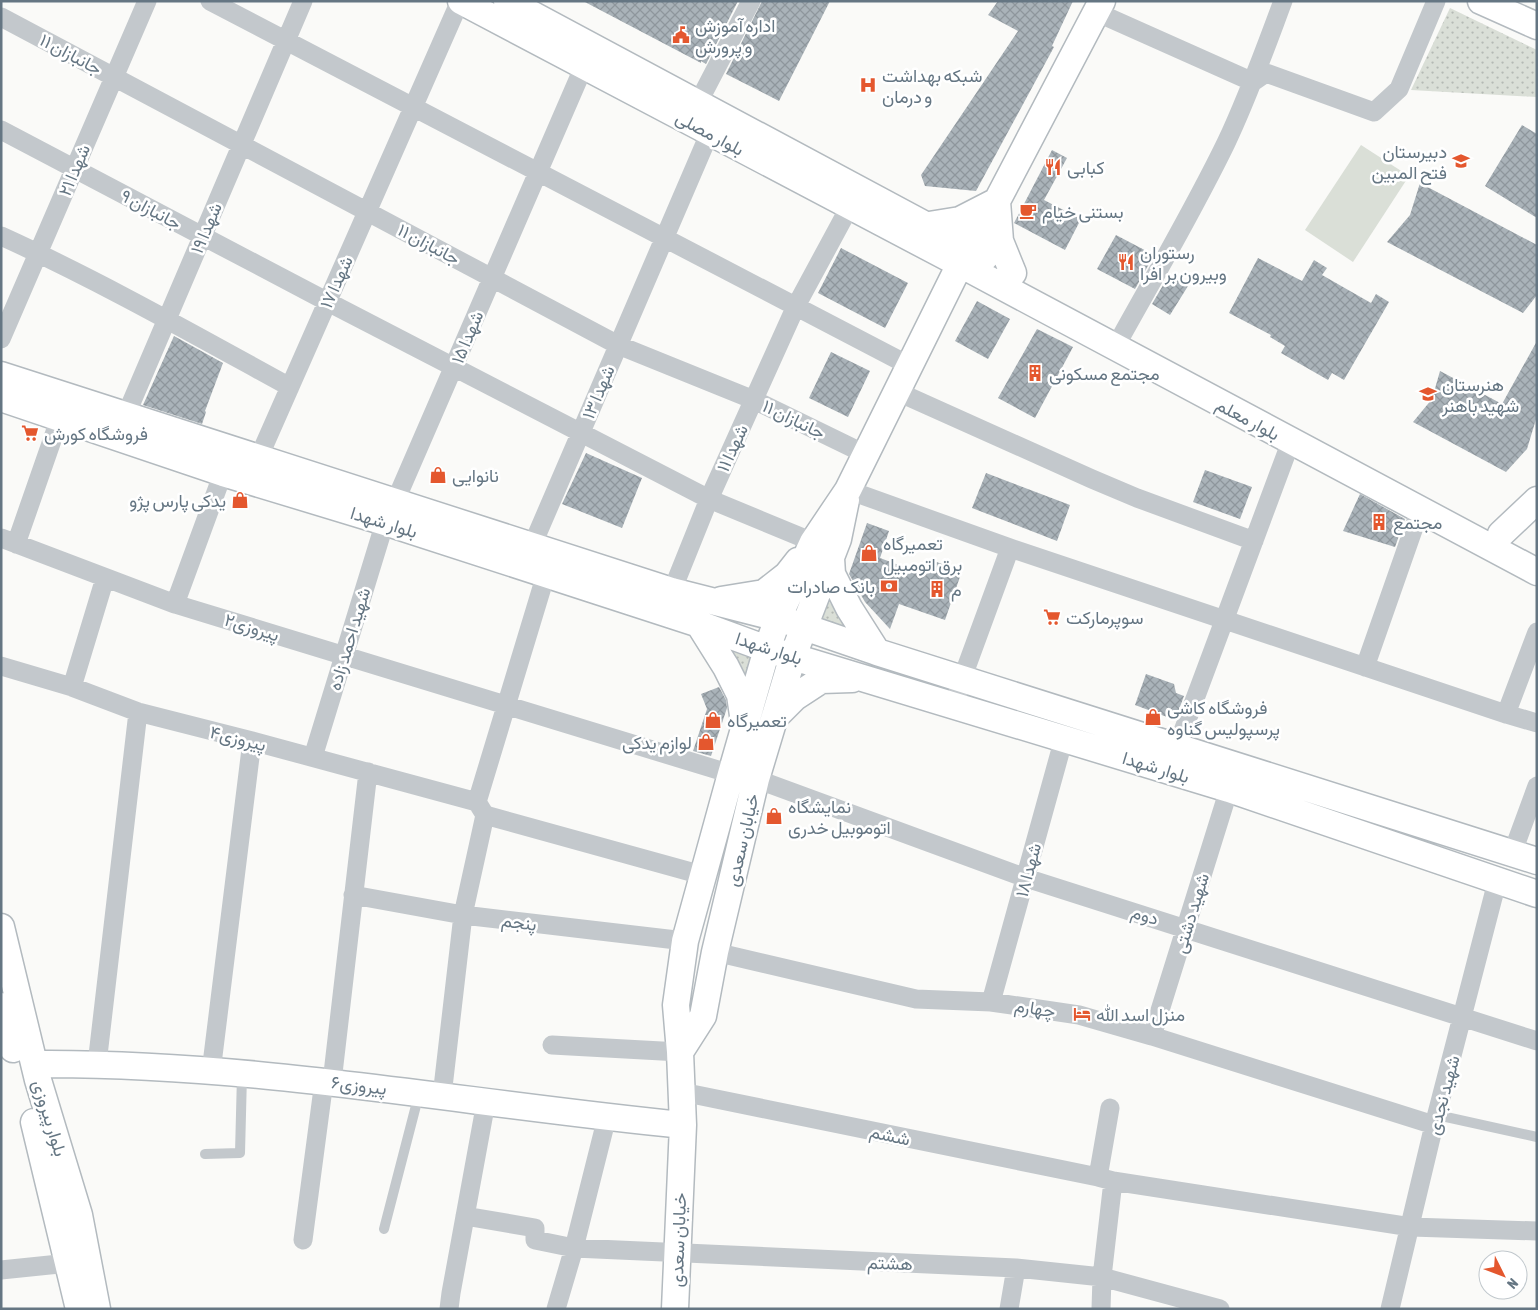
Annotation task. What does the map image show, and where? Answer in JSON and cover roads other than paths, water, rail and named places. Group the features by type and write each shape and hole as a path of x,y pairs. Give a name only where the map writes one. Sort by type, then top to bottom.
{"main road":[{"name":"بلوار مصلی","path":"460,1 502,7 698,103 966,256"},
{"path":"1481,1 1537,26"},
{"name":"بلوار مصلی","path":"502,7 584,66 850,206 925,234"},
{"path":"711,601 764,593 838,539 848,490 940,305 1099,7"},
{"path":"940,305 938,267 925,234 960,220 997,201"},
{"path":"940,305 965,290 1008,280 1000,241 997,201"},
{"name":"بلوار معلم","path":"966,256 1291,442 1537,572"},
{"name":"بلوار معلم","path":"1008,280 1122,335 1276,414 1537,552"},
{"name":"بلوار شهدا","path":"1,375 64,407 222,473 532,546 672,590 778,618 878,652 1537,862"},
{"name":"بلوار شهدا","path":"1,398 126,415 259,458 546,574 699,624 767,649 1229,789 1497,882 1537,894"},
{"path":"1501,534 1537,500"},
{"path":"822,550 849,608 878,652"},
{"name":"خیابان سعدی","path":"675,1309 683,1124 676,1005 685,941 767,649 778,618 822,550"},
{"name":"خیابان سعدی","path":"680,1052 703,1016 715,952 756,779 793,656 804,627 822,550"},
{"path":"699,624 726,667 740,695 745,725"},
{"path":"776,716 795,697 822,680 863,678"},
{"name":"بلوار پیروزی","path":"1,927 35,1064 68,1217 69,1263 79,1309"},
{"name":"بلوار پیروزی","path":"1,1006 6,1042 27,1094 97,1309"},
{"name":"پیروزی۶","path":"35,1064 97,1064 242,1074 328,1082 606,1117 683,1124"}],"street":[{"name":"شهدا ۲۱","path":"1,339 147,1"},
{"path":"210,1 910,366"},
{"name":"شهدا ۱۹","path":"126,415 303,1"},
{"name":"شهدا ۱۷","path":"259,458 460,1"},
{"path":"698,103 751,1"},
{"path":"1122,335 1226,144 1253,82 1283,1"},
{"path":"1253,82 1266,73 1374,112 1398,89 1436,1"},
{"path":"1099,7 1253,82"},
{"name":"جانبازان ۱۱","path":"1,17 618,345 754,400 866,454"},
{"name":"شهدا ۱۵","path":"390,512 584,66"},
{"name":"جانبازان ۹","path":"1,130 709,499 822,550"},
{"name":"شهدا ۱۳","path":"532,546 710,132"},
{"name":"شهدا ۱۱","path":"672,590 709,499 796,306 850,206"},
{"path":"1,236 39,253 290,387"},
{"path":"898,392 1136,498 1254,541"},
{"path":"9,541 64,407"},
{"path":"1177,747 1291,442"},
{"path":"175,604 222,473"},
{"path":"848,490 1010,548 1537,723"},
{"path":"1365,667 1420,510"},
{"name":"شهید احمد زاده","path":"313,758 390,512"},
{"name":"پیروزی۲","path":"9,541 175,604 731,774"},
{"path":"954,706 1010,548"},
{"path":"431,1094 481,809 506,704 546,574"},
{"path":"72,687 105,578"},
{"path":"1506,714 1537,632"},
{"name":"پیروزی۴","path":"1,666 72,687 138,712 368,772 481,809 702,875"},
{"path":"97,1064 138,712"},
{"name":"شهدا ۱۸","path":"991,1002 1064,738"},
{"path":"211,1072 252,741"},
{"path":"303,1240 328,1082 368,772"},
{"name":"دوم","path":"756,779 1026,878 1537,1041"},
{"path":"1512,854 1537,786"},
{"name":"شهید دشتی","path":"1152,1036 1229,789"},
{"name":"شهید نجدی","path":"1390,1309 1497,882"},
{"name":"پنجم","path":"353,895 463,915 685,941"},
{"name":"چهارم","path":"715,952 916,999 991,1002 1079,1015 1436,1120"},
{"path":"552,1045 680,1052"},
{"name":"ششم","path":"682,1092 1105,1179 1410,1226 1537,1230"},
{"path":"449,1309 486,1102"},
{"path":"1101,1309 1105,1179 1110,1108"},
{"path":"556,1309 574,1248 606,1117"},
{"name":"هشتم","path":"465,1216 535,1228 535,1240 574,1248 1016,1268 1102,1277 1220,1309"},
{"path":"1,1270 69,1263"},
{"path":"1009,1309 1016,1268"}],"lane":[{"path":"205,1154 240,1153 242,1074"},
{"path":"384,1229 431,1094"},
{"path":"1436,1120 1537,1137"}],"place":[{"name":"اداره آموزش و پرورش","path":"681,35"},
{"name":"شبکه بهداشت و درمان","path":"868,85"},
{"name":"دبیرستان فتح المبین","path":"1461,161"},
{"name":"کبابی","path":"1053,167"},
{"name":"بستنی خیام","path":"1028,211"},
{"name":"رستوران وبیرون بر افرا","path":"1126,262"},
{"name":"مجتمع مسکونی","path":"1035,373"},
{"name":"هنرستان شهید باهنر","path":"1428,394"},
{"name":"فروشگاه کورش","path":"30,433"},
{"name":"نانوایی","path":"438,475"},
{"name":"یدکی پارس پژو","path":"240,500"},
{"name":"مجتمع","path":"1379,522"},
{"name":"تعمیرگاه برق اتومبیل","path":"869,553"},
{"name":"بانک صادرات","path":"889,586"},
{"name":"م","path":"937,589"},
{"name":"سوپرمارکت","path":"1052,617"},
{"name":"فروشگاه کاشی پرسپولیس گناوه","path":"1153,717"},
{"name":"تعمیرگاه","path":"713,720"},
{"name":"لوازم یدکی","path":"706,742"},
{"name":"نمایشگاه اتوموبیل خدری","path":"774,816"},
{"name":"منزل اسد الله","path":"1082,1014"}]}
